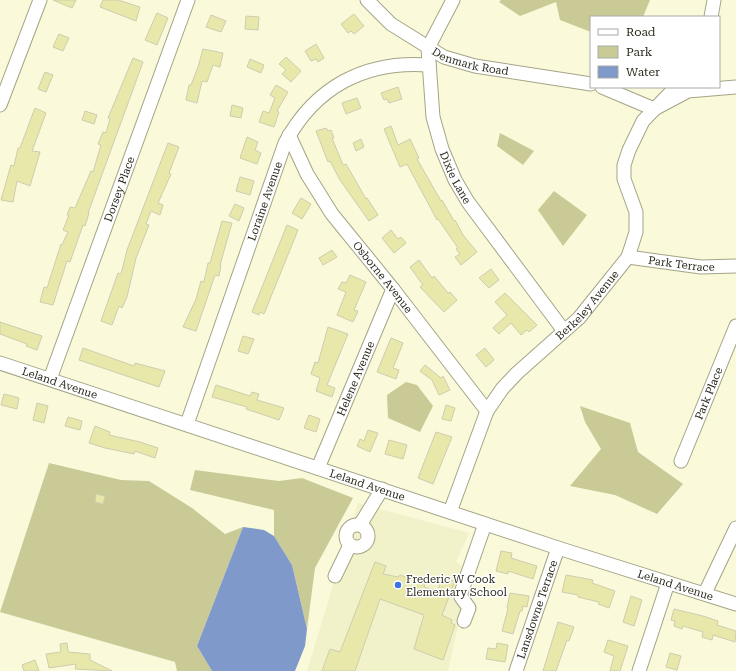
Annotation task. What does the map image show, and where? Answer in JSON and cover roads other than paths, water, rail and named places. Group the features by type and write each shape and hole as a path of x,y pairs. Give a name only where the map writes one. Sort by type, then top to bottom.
{"street":[{"path":"0,106 40,0"},
{"name":"Dorsey Place","path":"50,379 188,0"},
{"name":"Denmark Road","path":"366,0 391,24 444,57 475,66 590,84"},
{"path":"428,48 453,0"},
{"path":"712,16 714,0"},
{"name":"Dixie Lane","path":"428,48 433,117 442,149 455,180 468,202 564,331"},
{"name":"Loraine Avenue","path":"187,424 289,135 310,107 320,97 344,80 358,74 386,66 400,64 429,65"},
{"path":"604,88 654,109 688,91 736,87"},
{"name":"Berkeley Avenue","path":"450,512 487,411 502,389 591,304 628,257 636,232 636,212 624,179 624,165 635,135 643,121 675,88"},
{"name":"Osborne Avenue","path":"289,135 307,174 332,214 393,288 487,411"},
{"name":"Park Terrace","path":"628,257 662,263 701,267 736,266"},
{"name":"Helene Avenue","path":"318,468 393,288"},
{"name":"Park Place","path":"681,461 736,326"},
{"name":"Leland Avenue","path":"0,363 558,548 736,604"},
{"path":"335,576 350,545 361,547 367,542 367,528 360,525 382,489"},
{"path":"464,621 469,608 461,593 485,524"},
{"path":"705,593 736,528"},
{"name":"Lansdowne Terrace","path":"516,671 558,548"},
{"path":"639,671 668,583"}],"water":[{"path":"243,527 264,530 274,536 292,565 307,629 305,646 295,671 212,671 197,646"}],"place":[{"name":"Frederic W Cook Elementary School","path":"398,585"}]}
